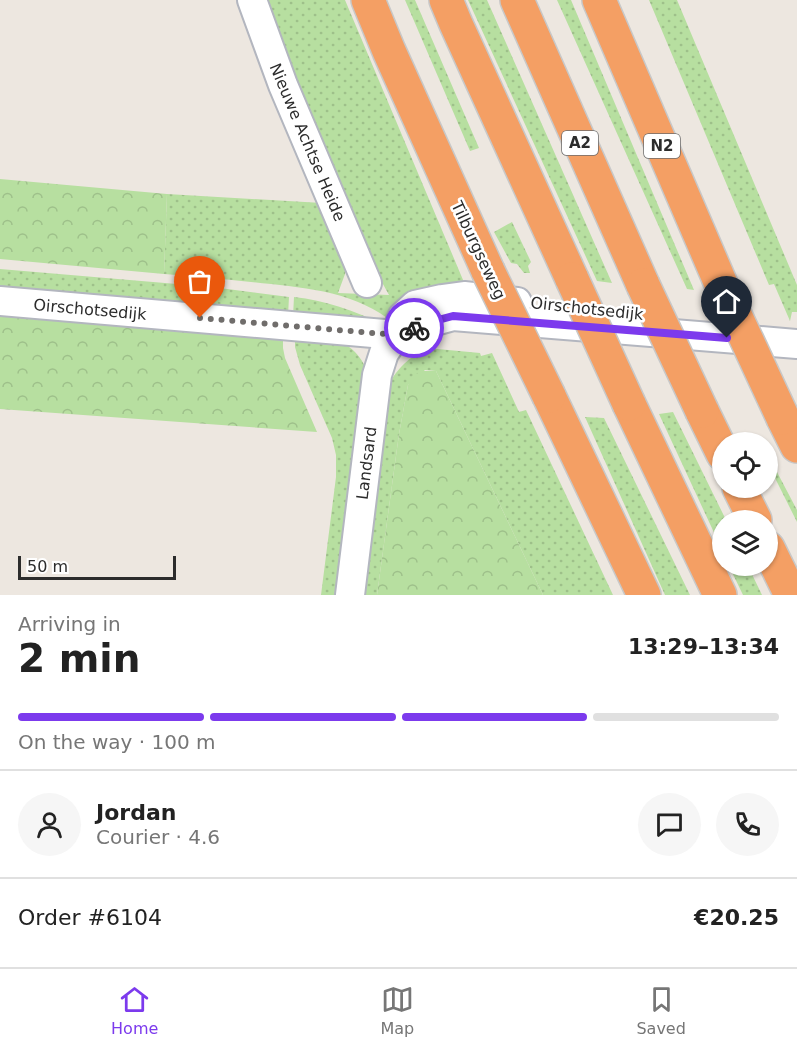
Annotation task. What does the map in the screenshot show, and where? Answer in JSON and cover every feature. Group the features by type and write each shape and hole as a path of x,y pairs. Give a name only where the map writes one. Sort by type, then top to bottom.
{"highway":[{"name":"Tilburgseweg","path":"368,0 388,51 488,271 644,595"},
{"path":"446,0 629,404 720,595"},
{"name":"A2","path":"517,0 643,285 712,432"},
{"name":"N2","path":"599,0 724,291 790,432"},
{"path":"778,568 791,595"}],"street":[{"name":"Nieuwe Achtse Heide","path":"252,0 283,85 367,283"},
{"name":"Oirschotsedijk","path":"396,335 402,317 414,305 464,296 797,329"},
{"name":"Oirschotsedijk","path":"0,301 396,335 453,316 797,344"},
{"name":"Landsard","path":"350,595 377,375 384,353 396,335"}],"green space":[{"path":"267,0 345,0 466,287 387,318 356,301 322,291 164,274 167,194 322,203 346,264 338,293 389,295 378,275 297,82"},
{"path":"405,0 415,0 479,148 470,151"},
{"path":"468,0 487,0 612,283 597,281"},
{"path":"557,0 571,0 694,290 687,289"},
{"path":"649,0 677,0 797,285 797,312 792,312 790,321 774,284 769,285"},
{"path":"0,179 167,194 164,274 0,259"},
{"path":"512,222 531,262 528,266 530,273 524,273 517,264 511,263 494,232"},
{"path":"0,269 212,287 289,297 288,316 0,291"},
{"path":"294,297 339,307 383,324 293,316"},
{"path":"0,309 283,334 285,358 317,432 0,409"},
{"path":"295,337 329,340 348,346 356,352 366,369 339,595 321,595 336,477 336,455 332,438 300,365"},
{"path":"427,348 480,353 481,356 492,353 519,412 526,410 613,595 543,595 436,371 425,370 408,385 377,595 360,595 388,385 404,364"},
{"path":"421,371 436,371 543,595 377,595 408,385 414,375"},
{"path":"673,412 712,491 712,498 715,498 721,510 712,510 712,528 659,414"},
{"path":"585,417 604,418 690,595 665,595"},
{"path":"778,474 797,510 797,522 778,484"},
{"path":"734,576 753,576 762,595 743,595"}],"way so far":[{"path":"200,318 396,335 414,328"}],"route":[{"path":"414,328 453,316 727,338"}]}
